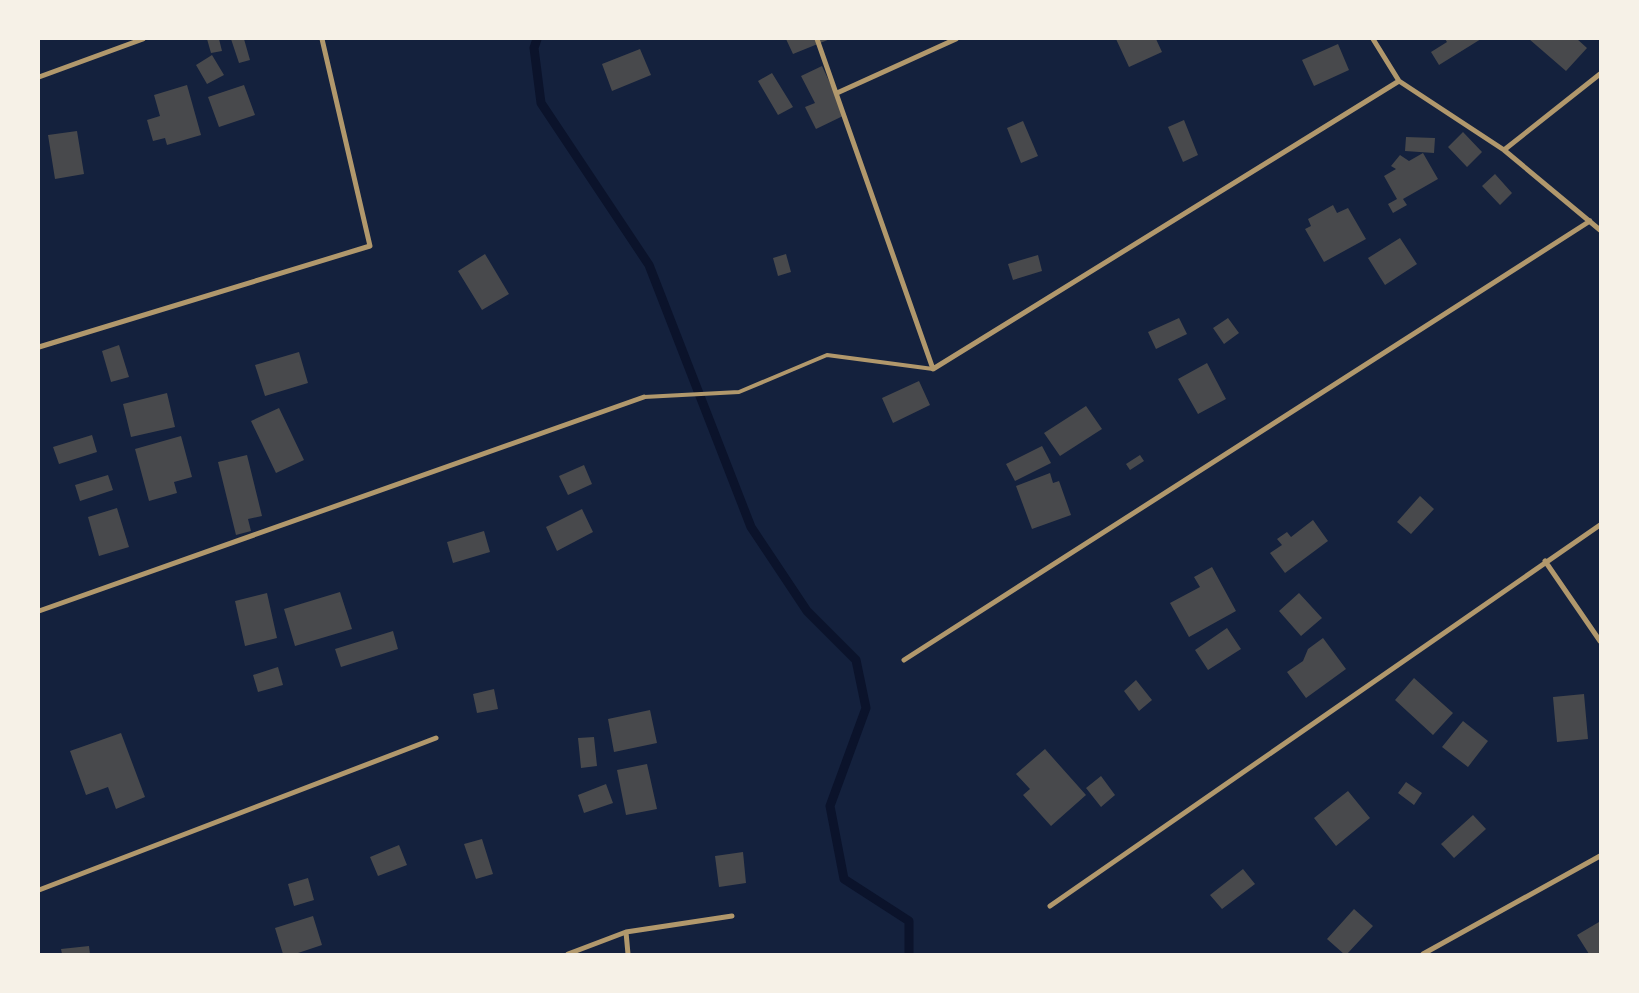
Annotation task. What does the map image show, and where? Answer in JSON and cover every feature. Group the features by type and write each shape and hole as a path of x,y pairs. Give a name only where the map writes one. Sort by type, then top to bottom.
{"street":[{"path":"39,77 143,39"},
{"path":"39,347 370,246 322,39"},
{"path":"817,39 933,369 1399,81"},
{"path":"837,93 956,39"},
{"path":"1373,39 1399,81 1504,150 1600,230"},
{"path":"1504,150 1600,74"},
{"path":"904,660 1590,221"},
{"path":"39,611 644,397"},
{"path":"1050,906 1545,561 1600,525"},
{"path":"1545,561 1600,641"},
{"path":"39,890 436,738"},
{"path":"1424,954 1600,856"},
{"path":"568,954 626,932 732,916"},
{"path":"626,932 628,954"}],"lane":[{"path":"644,397 739,392 827,355 933,369"}],"building":[{"path":"207,39 219,39 222,51 211,53"},
{"path":"231,39 244,39 250,60 239,63"},
{"path":"786,39 830,39 793,54"},
{"path":"1116,39 1156,39 1162,52 1129,67"},
{"path":"1445,39 1481,39 1439,65 1431,52 1447,42"},
{"path":"1529,39 1577,39 1587,48 1566,71"},
{"path":"1338,44 1349,70 1314,86 1302,60"},
{"path":"640,49 651,75 612,91 602,64"},
{"path":"212,55 224,75 207,84 196,65"},
{"path":"822,66 845,115 816,129 805,107 815,103 801,76"},
{"path":"772,73 793,107 778,115 758,81"},
{"path":"187,85 201,135 167,145 165,138 153,141 147,120 160,116 154,95"},
{"path":"244,85 255,115 219,127 208,97"},
{"path":"1184,120 1198,155 1183,162 1168,127"},
{"path":"1023,121 1038,156 1021,163 1007,128"},
{"path":"77,131 84,174 55,179 48,135"},
{"path":"1463,132 1482,152 1467,167 1448,147"},
{"path":"1406,137 1435,138 1434,153 1405,151"},
{"path":"1423,153 1438,179 1403,199 1407,205 1393,213 1388,204 1397,199 1384,176 1396,169 1391,166 1400,155 1409,161"},
{"path":"1495,174 1512,193 1500,205 1482,186"},
{"path":"1333,205 1337,213 1348,208 1366,239 1324,262 1305,229 1311,226 1308,219"},
{"path":"1400,238 1417,264 1385,285 1368,258"},
{"path":"485,254 509,294 482,310 458,271"},
{"path":"786,254 791,272 778,276 773,258"},
{"path":"1038,255 1042,271 1013,280 1008,264"},
{"path":"1179,318 1187,334 1156,349 1148,332"},
{"path":"1228,318 1239,333 1224,344 1213,328"},
{"path":"119,345 129,377 111,382 102,351"},
{"path":"299,352 308,383 265,396 255,365"},
{"path":"1207,363 1226,399 1198,414 1178,379"},
{"path":"919,381 930,405 893,423 882,398"},
{"path":"167,393 175,427 131,437 123,404"},
{"path":"1086,406 1102,429 1060,456 1044,433"},
{"path":"279,408 304,460 276,473 251,421"},
{"path":"92,435 97,452 59,464 53,447"},
{"path":"181,436 192,477 174,482 177,493 149,501 135,449"},
{"path":"1042,446 1051,463 1015,481 1006,464"},
{"path":"247,455 262,516 248,519 251,531 236,535 218,462"},
{"path":"1140,455 1144,461 1130,470 1126,464"},
{"path":"584,465 592,484 568,495 559,476"},
{"path":"1050,473 1053,483 1059,481 1071,515 1032,529 1016,486"},
{"path":"108,475 113,490 80,501 75,485"},
{"path":"1420,496 1434,509 1411,534 1397,522"},
{"path":"117,508 129,547 99,556 88,517"},
{"path":"582,509 593,532 557,551 546,527"},
{"path":"1313,520 1328,541 1285,573 1270,553 1282,545 1277,539 1287,532 1291,537"},
{"path":"484,531 490,552 453,563 447,542"},
{"path":"1212,567 1236,611 1189,637 1170,603 1200,587 1194,577"},
{"path":"340,592 352,629 295,646 284,609"},
{"path":"267,593 277,638 245,646 235,601"},
{"path":"1299,593 1322,618 1301,636 1279,611"},
{"path":"1227,628 1241,649 1208,670 1195,650"},
{"path":"393,631 398,649 341,667 335,649"},
{"path":"1323,638 1346,669 1306,698 1287,672 1303,661 1308,649"},
{"path":"278,667 283,685 258,692 253,675"},
{"path":"1414,678 1453,713 1433,735 1395,700"},
{"path":"1136,680 1152,700 1139,711 1124,691"},
{"path":"494,689 498,709 477,713 473,694"},
{"path":"1584,694 1588,739 1557,742 1553,697"},
{"path":"650,710 657,743 614,752 608,719"},
{"path":"1463,721 1488,741 1468,767 1442,747"},
{"path":"121,733 145,797 116,809 108,787 86,795 70,751"},
{"path":"594,737 597,766 581,768 578,738"},
{"path":"1045,749 1086,795 1051,826 1023,795 1030,789 1016,774"},
{"path":"647,764 657,809 626,815 617,770"},
{"path":"1101,776 1115,795 1101,807 1086,788"},
{"path":"1406,782 1422,793 1414,805 1398,793"},
{"path":"606,784 613,803 584,813 578,795"},
{"path":"1348,791 1370,818 1336,846 1314,818"},
{"path":"1473,815 1486,829 1454,858 1441,844"},
{"path":"482,839 493,874 476,879 464,844"},
{"path":"399,845 407,865 378,876 370,857"},
{"path":"743,852 746,883 719,887 715,856"},
{"path":"1243,869 1255,884 1222,909 1210,895"},
{"path":"308,878 314,900 294,906 288,884"},
{"path":"1354,909 1373,926 1347,954 1344,954 1327,939"},
{"path":"313,916 322,945 295,954 283,954 275,928"},
{"path":"1599,922 1600,954 1589,954 1577,935"},
{"path":"89,946 90,954 62,954 61,949"}],"waterway":[{"path":"537,39 534,48 541,103 649,265 751,527 807,611 856,660 866,708 830,806 844,879 909,921 909,954"}]}
